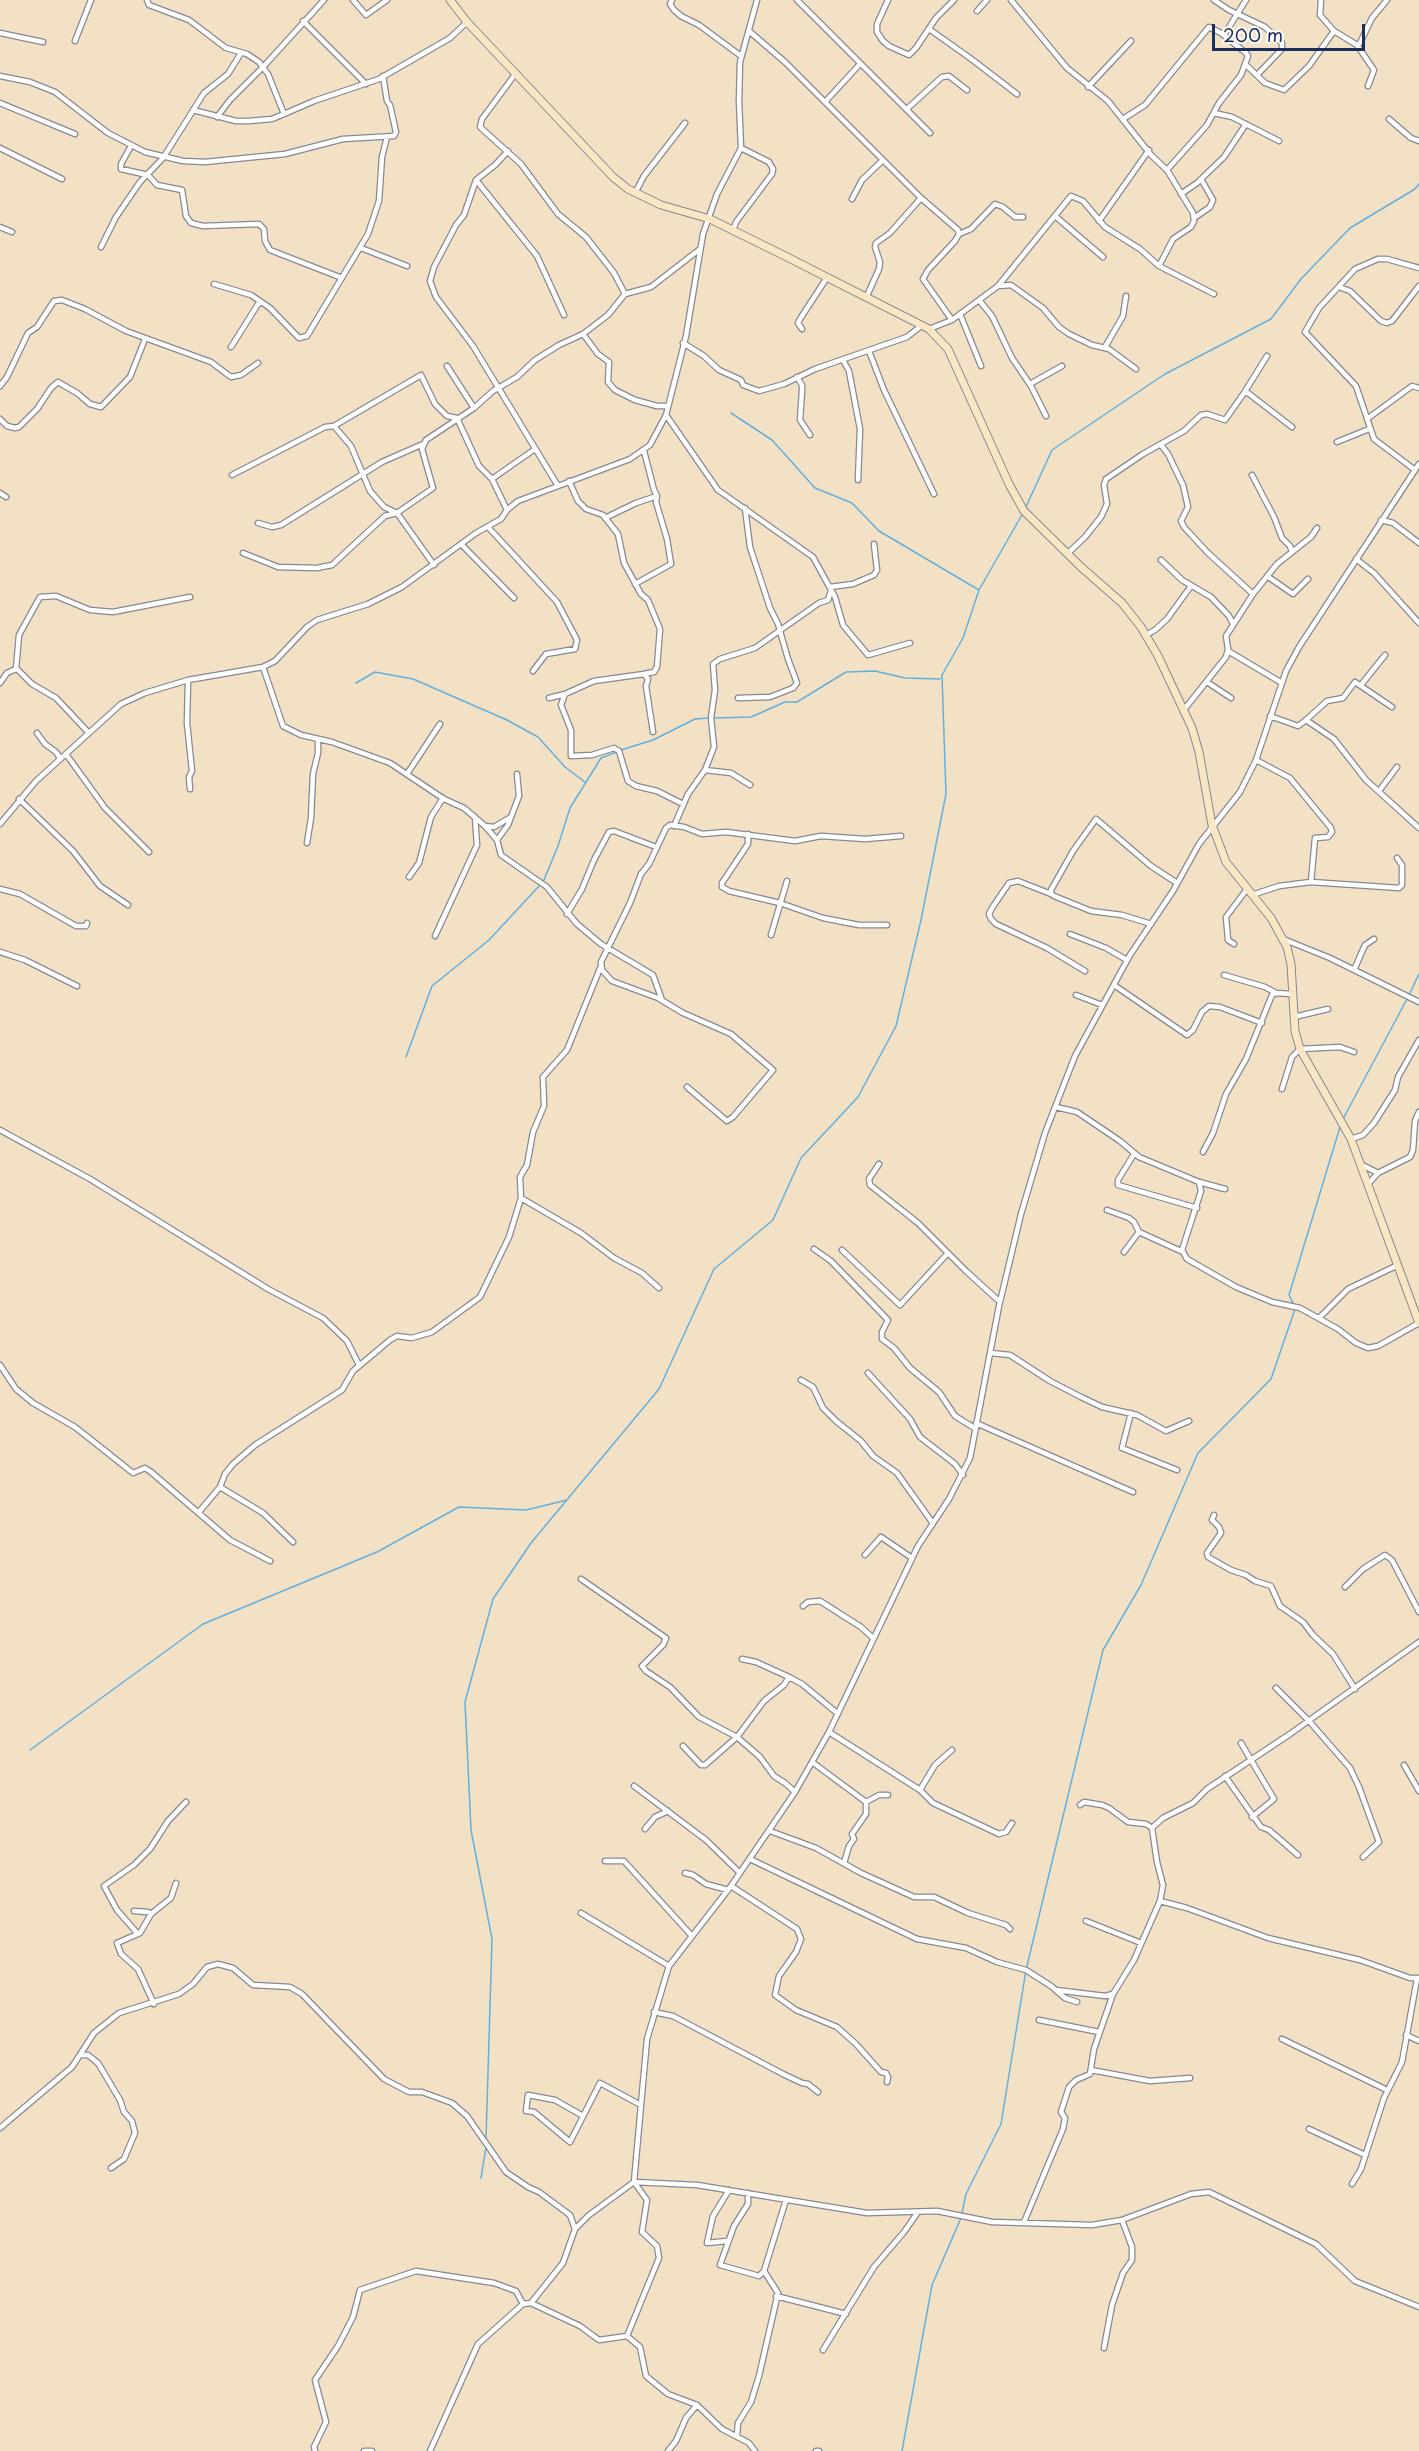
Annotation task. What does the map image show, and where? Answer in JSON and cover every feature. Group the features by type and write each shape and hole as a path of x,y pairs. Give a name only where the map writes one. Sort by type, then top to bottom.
{"main road":[{"path":"450,0 467,22 613,177 634,193 661,205 710,219 925,328 948,349 1024,511 1067,554 1122,603 1146,635 1158,656 1192,728 1199,752 1212,825 1226,862 1271,918 1283,939 1291,964 1294,1017 1300,1048 1351,1139 1419,1323"}],"street":[{"path":"75,41 91,0"},
{"path":"147,0 149,5 184,18 226,48 247,54 264,66 284,114"},
{"path":"217,117 230,100 324,0"},
{"path":"353,0 366,15 387,0"},
{"path":"672,0 670,4 681,16 699,25 741,56"},
{"path":"0,824 19,800 57,761 121,704 132,698 188,680 263,667 275,661 307,627 402,587 476,533 489,528 518,501 630,459 645,451 653,441 666,415 688,327 700,249 717,194 741,148 739,101 741,56 758,0"},
{"path":"797,0 825,25 860,64 908,108 930,133"},
{"path":"888,0 876,28 883,41 889,46 909,55 954,0"},
{"path":"977,11 987,0"},
{"path":"1011,0 1067,68 1088,87 1105,98 1167,170 1194,218"},
{"path":"1214,0 1265,27 1283,46 1257,75"},
{"path":"1224,35 1246,0"},
{"path":"1321,0 1320,15 1334,31 1357,45 1374,70 1368,86"},
{"path":"1357,45 1372,18 1387,0"},
{"path":"303,21 366,84"},
{"path":"193,110 217,117 249,121 272,119 383,76 450,38 467,22"},
{"path":"1123,119 1146,105 1209,27 1224,35 1246,53 1248,56 1246,65 1214,113 1195,141 1167,170"},
{"path":"929,29 1017,94"},
{"path":"749,31 784,62 921,198 958,230 959,234"},
{"path":"1246,65 1265,83 1284,90 1309,66 1334,31"},
{"path":"0,33 43,42"},
{"path":"1088,87 1131,41"},
{"path":"101,247 116,217 140,182 163,158 204,93 228,74 241,53"},
{"path":"825,102 838,92 860,64"},
{"path":"516,73 482,119 480,126 521,164 558,214 586,237 614,273 626,294"},
{"path":"0,76 30,82 55,92 108,133 131,146 163,158 205,162 285,154 343,139 394,136 396,132 383,76"},
{"path":"908,108 942,77 949,76 967,90"},
{"path":"0,103 75,134"},
{"path":"1214,113 1246,124 1279,141"},
{"path":"1389,119 1411,138 1419,141"},
{"path":"634,193 644,176 685,123"},
{"path":"1181,194 1201,179 1231,149 1246,124"},
{"path":"214,284 251,295 299,338 307,336 368,234 379,201 382,157 387,137"},
{"path":"131,146 121,164 121,169 148,175 158,185 182,190 186,216 191,223 204,226 259,224 264,229 265,241 270,250 342,278"},
{"path":"0,148 62,179"},
{"path":"733,231 732,228 773,170 769,162 741,148"},
{"path":"1099,221 1149,150"},
{"path":"508,151 476,180 464,215 456,225 434,267 430,281 435,297 473,346 558,486"},
{"path":"852,199 862,180 883,160"},
{"path":"1159,266 1173,240 1191,227 1194,218 1210,207 1213,200 1201,179"},
{"path":"476,180 537,256 564,315"},
{"path":"683,343 704,356 718,369 741,380 743,385 756,391 784,384 925,328 952,320 998,286 1071,196 1083,201 1099,221 1116,235 1140,249 1159,266 1214,294"},
{"path":"866,299 879,269 876,243 890,233 921,198"},
{"path":"952,320 923,279 959,234 971,230 995,204 1003,207 1015,217 1023,217"},
{"path":"1055,216 1103,257"},
{"path":"0,227 12,232"},
{"path":"361,248 407,266"},
{"path":"258,523 272,527 282,525 382,462 423,444 474,408 489,393 517,377 544,354 583,334 608,315 626,294 651,287 700,249"},
{"path":"1419,268 1387,259 1378,259 1355,269 1319,308 1305,332 1352,380 1368,419 1369,429 1377,444 1419,479"},
{"path":"802,329 798,323 826,279"},
{"path":"998,286 1015,287 1051,314 1059,327 1069,334 1092,345 1105,347 1136,369"},
{"path":"1339,288 1348,289 1381,321 1387,323 1392,321 1419,286"},
{"path":"1105,347 1123,316 1126,296"},
{"path":"0,386 7,377 28,333 37,327 54,301 62,300 145,339 211,362 231,376 241,375 258,363"},
{"path":"980,300 992,316 1011,358 1030,384 1046,416"},
{"path":"231,347 260,302"},
{"path":"960,314 981,366"},
{"path":"583,334 598,354 609,362 608,382 615,390 635,400 657,406 668,406"},
{"path":"0,419 7,426 18,427 37,409 51,388 58,382 90,404 101,406 130,377 145,339"},
{"path":"870,351 884,390 934,494"},
{"path":"1067,554 1101,517 1107,504 1104,484 1106,479 1191,425 1201,415 1207,414 1225,420 1267,356"},
{"path":"843,360 849,371 860,429 858,480"},
{"path":"447,366 474,408"},
{"path":"1030,384 1062,366"},
{"path":"232,475 325,427 334,426 421,375 435,404 447,416 457,418"},
{"path":"797,377 802,385 800,420 810,435"},
{"path":"1368,419 1412,386 1419,388"},
{"path":"1244,393 1248,393 1267,406 1292,427"},
{"path":"666,415 716,487 810,554 830,587 843,625 868,655 910,643"},
{"path":"457,418 479,466 492,479 507,510"},
{"path":"334,426 351,446 370,490 384,507 397,513 434,565"},
{"path":"1336,442 1369,429"},
{"path":"243,554 278,567 317,568 332,565 385,516 397,513 433,488 422,449 423,444"},
{"path":"1161,445 1183,485 1188,507 1181,521 1184,527 1206,552 1253,594"},
{"path":"492,479 535,449"},
{"path":"635,584 671,564 668,539 656,502 657,496 645,451"},
{"path":"627,2336 659,2258 657,2246 642,2232 647,2200 634,2182 639,2104 647,2039 669,1966 750,1859 795,1792 829,1731 912,1558 932,1522 963,1475 973,1449 1000,1302 1032,1174 1075,1056 1127,960 1212,825 1234,802 1256,760 1282,683 1299,647 1419,464"},
{"path":"1252,475 1274,517 1282,538 1290,546 1292,552"},
{"path":"549,698 565,694 594,681 654,672 657,667 660,633 648,600 641,594 624,563 618,534 605,518 586,509 578,501 569,481"},
{"path":"0,493 6,497"},
{"path":"605,518 657,496"},
{"path":"738,698 770,697 797,685 750,547 745,508"},
{"path":"1382,520 1393,523 1419,543"},
{"path":"489,528 557,602 577,640 575,649 546,654 532,671"},
{"path":"1183,711 1207,682 1228,651 1226,636 1253,594 1267,576 1311,537 1317,528"},
{"path":"461,544 514,598"},
{"path":"830,587 853,584 874,575 877,570 874,544"},
{"path":"1356,559 1374,573 1419,623"},
{"path":"1161,560 1191,586 1211,597 1229,616 1233,624"},
{"path":"1267,576 1293,594 1308,579"},
{"path":"1146,635 1167,618 1191,586"},
{"path":"674,826 688,794 705,770 714,747 711,718 715,690 713,664 720,659 755,648 819,603 828,600 830,587"},
{"path":"15,669 19,635 40,597 56,596 90,610 113,612 190,597"},
{"path":"1228,651 1282,683"},
{"path":"1361,685 1385,655"},
{"path":"263,667 282,724 301,735 382,760 443,798 465,807 497,840 501,855 547,887 567,914 608,948 653,975 662,1000"},
{"path":"15,669 32,684 56,698 88,732"},
{"path":"0,682 7,673 15,669"},
{"path":"644,674 648,679 646,686 653,732"},
{"path":"188,680 187,723 192,771 189,777 190,789"},
{"path":"1207,682 1230,698"},
{"path":"1270,716 1298,726 1327,700 1343,698 1355,682 1392,707"},
{"path":"565,694 561,705 571,730 571,756 592,755 614,748 619,751 628,781 636,786 657,791 683,804"},
{"path":"1306,720 1334,739 1359,772 1419,828"},
{"path":"407,774 440,724"},
{"path":"37,733 45,744 56,752 60,758 57,761"},
{"path":"307,843 318,739"},
{"path":"66,754 105,808 149,852"},
{"path":"1256,760 1290,778 1331,828 1332,832 1328,837 1317,838 1314,841 1311,882"},
{"path":"1379,791 1397,768"},
{"path":"705,770 731,773 750,785"},
{"path":"497,840 508,825 519,796 517,774"},
{"path":"409,877 419,863 431,817 443,798"},
{"path":"19,800 73,851 100,886 128,904"},
{"path":"435,936 477,845 475,817"},
{"path":"485,826 495,827 511,817"},
{"path":"1051,894 1073,851 1096,819 1143,860 1177,883"},
{"path":"199,1512 220,1487 225,1474 238,1460 255,1445 342,1390 350,1374 359,1365 397,1336 412,1338 432,1332 480,1297 509,1237 521,1198 520,1177 527,1165 533,1132 544,1106 543,1077 567,1050 608,948 640,877 649,864 666,828 670,825 702,834 721,831 795,841 821,836 865,839 901,836"},
{"path":"567,914 582,889 609,832 614,831 656,847"},
{"path":"748,834 748,844 726,876 722,887 823,918 859,925 887,925"},
{"path":"1234,944 1227,937 1226,917 1249,892 1311,882 1398,888 1402,885 1402,865 1397,858"},
{"path":"771,935 787,881"},
{"path":"1085,971 1047,948 996,924 991,919 989,914 992,908 1009,883 1018,881 1091,912 1122,915 1150,924"},
{"path":"0,889 20,894 76,926 86,926 87,923"},
{"path":"1070,934 1106,948 1127,960"},
{"path":"1283,939 1354,969 1419,1002"},
{"path":"1354,969 1365,945 1374,939"},
{"path":"0,952 25,960 77,986"},
{"path":"601,966 612,981 662,1000 683,1013 731,1034 741,1045 773,1069 733,1117 727,1121 687,1087"},
{"path":"1224,975 1265,987 1276,993 1292,994"},
{"path":"1114,984 1187,1035 1193,1030 1202,1012 1209,1006 1220,1007 1262,1023"},
{"path":"1203,1152 1213,1133 1226,1094 1246,1059 1272,995 1276,993"},
{"path":"1076,995 1102,1005"},
{"path":"1294,1017 1328,1010"},
{"path":"1351,1139 1363,1135 1374,1123 1395,1090 1398,1077 1419,1040"},
{"path":"1282,1089 1292,1058 1300,1048 1340,1047 1354,1052"},
{"path":"1056,1107 1077,1112 1120,1141 1134,1154 1199,1182 1225,1189"},
{"path":"1369,1183 1378,1173 1410,1157 1413,1150 1415,1121 1419,1112"},
{"path":"0,1130 90,1179 268,1289 323,1318 347,1341 359,1365"},
{"path":"1134,1154 1118,1180 1118,1185 1197,1208"},
{"path":"879,1164 869,1179 870,1185 918,1223 1000,1302"},
{"path":"1362,1165 1378,1173"},
{"path":"1182,1252 1197,1208 1201,1191 1199,1182"},
{"path":"521,1198 573,1227 614,1258 642,1273 659,1288"},
{"path":"1107,1210 1129,1218 1139,1232 1182,1252 1187,1259 1236,1287 1268,1301 1297,1307 1368,1348 1378,1346 1419,1323"},
{"path":"1124,1252 1139,1232"},
{"path":"814,1249 831,1261 888,1320 882,1332 882,1339 894,1348 910,1368 939,1392 955,1416 1133,1492"},
{"path":"842,1250 900,1305 948,1253"},
{"path":"1319,1318 1348,1289 1399,1265"},
{"path":"991,1353 1010,1355 1050,1381 1102,1407 1131,1413 1166,1431 1188,1421"},
{"path":"0,1365 16,1389 33,1403 75,1427 134,1473 145,1468 230,1540 270,1561"},
{"path":"868,1373 910,1419 920,1437 955,1464 963,1475"},
{"path":"801,1380 813,1387 823,1408 836,1422 861,1441 873,1456 897,1473 932,1522"},
{"path":"1131,1413 1122,1448 1177,1470"},
{"path":"220,1487 263,1514 293,1542"},
{"path":"1214,1515 1212,1520 1221,1533 1207,1553 1208,1557 1231,1570 1271,1586 1280,1606 1303,1622 1312,1635 1333,1654 1355,1689"},
{"path":"865,1555 881,1537 912,1558"},
{"path":"1345,1587 1363,1569 1385,1555 1392,1560 1419,1612"},
{"path":"581,1579 666,1638 663,1645 642,1666 670,1686 699,1717 737,1737 760,1757 774,1776 795,1792"},
{"path":"803,1606 808,1602 820,1601 861,1627 873,1638"},
{"path":"1152,1828 1163,1818 1193,1803 1207,1788 1309,1721 1419,1642"},
{"path":"742,1659 756,1662 802,1684 837,1713"},
{"path":"683,1746 701,1765 705,1766 737,1737 764,1701 784,1685 789,1677"},
{"path":"1276,1689 1309,1721 1350,1768 1378,1842 1363,1857"},
{"path":"829,1731 920,1790 933,1803 999,1834 1006,1832 1012,1823"},
{"path":"1241,1743 1274,1798 1252,1816"},
{"path":"920,1790 935,1765 952,1750"},
{"path":"812,1762 866,1802"},
{"path":"1404,1764 1419,1791"},
{"path":"1225,1776 1260,1827 1269,1830 1298,1855"},
{"path":"634,1786 706,1840 740,1872"},
{"path":"866,1802 879,1795 888,1795"},
{"path":"138,1934 117,1910 104,1886 134,1865 150,1850 168,1821 186,1802"},
{"path":"844,1863 849,1846 854,1839 852,1834 866,1814 866,1802"},
{"path":"1024,2222 1032,2199 1058,2144 1065,2118 1061,2112 1069,2087 1076,2080 1087,2077 1091,2070 1099,2032 1113,1994 1134,1960 1160,1901 1162,1885 1152,1828 1146,1824 1128,1822 1102,1805 1084,1802 1080,1804"},
{"path":"645,1829 655,1817 668,1811"},
{"path":"770,1831 816,1848 914,1897 934,1897 968,1913 1006,1925 1010,1929"},
{"path":"750,1859 917,1939 966,1948 997,1962 1026,1970 1065,1998 1077,2002"},
{"path":"605,1861 624,1861 691,1935"},
{"path":"685,1873 693,1875 706,1884 729,1888 797,1929 801,1939 779,1976 775,1995 796,2010 837,2027 881,2072 886,2073 887,2082"},
{"path":"154,2004 138,1969 121,1954 117,1943 140,1933 151,1914 171,1898 176,1883"},
{"path":"1160,1901 1187,1908 1268,1938 1360,1960 1418,1978 1416,1997 1401,2062 1388,2090 1361,2169 1352,2184"},
{"path":"134,1911 151,1914"},
{"path":"581,1913 669,1966"},
{"path":"1086,1921 1141,1943"},
{"path":"0,2128 72,2067 94,2033 119,2013 154,2004 179,1994 193,1984 207,1967 218,1964 233,1968 253,1984 290,1987 302,1994 384,2079 409,2091 422,2092 445,2100 467,2116 506,2172 539,2192 570,2215 575,2229"},
{"path":"1056,1990 1105,1996 1113,1994"},
{"path":"654,2012 673,2016 802,2084 808,2084 818,2092"},
{"path":"1039,2020 1099,2032"},
{"path":"1406,2035 1419,2041"},
{"path":"1282,2039 1388,2090"},
{"path":"80,2055 88,2055 98,2063 120,2100 124,2112 132,2121 135,2133 124,2159 111,2168"},
{"path":"1091,2070 1149,2081 1190,2078"},
{"path":"583,2116 555,2100 528,2095 526,2111 534,2112 570,2142 600,2083 639,2104"},
{"path":"1310,2129 1365,2155"},
{"path":"531,2303 563,2263 575,2229 589,2215 634,2182 697,2185 867,2213 937,2211 992,2222 1092,2225 1122,2220 1191,2194 1209,2192 1316,2244 1355,2281 1419,2307"},
{"path":"727,2241 707,2243 713,2216 729,2190"},
{"path":"748,2193 748,2204 727,2241 720,2265 759,2276 764,2271 786,2200"},
{"path":"823,2350 874,2267 918,2212"},
{"path":"1104,2348 1112,2305 1123,2273 1132,2260 1132,2247 1122,2220"},
{"path":"315,2451 314,2447 326,2422 315,2380 353,2317 360,2290 416,2271 494,2283 516,2291 523,2304"},
{"path":"737,2435 738,2423 751,2402 759,2376 778,2293 764,2271"},
{"path":"776,2296 846,2313"},
{"path":"430,2451 478,2344 523,2304 531,2303 580,2326 599,2340 627,2336 640,2347 646,2376 668,2394 697,2405 722,2429 749,2443 755,2451"},
{"path":"668,2451 676,2441 686,2418 697,2405"},
{"path":"364,2451 372,2451"}],"waterway":[{"path":"1025,509 1052,450 1165,374 1271,319 1301,279 1350,228 1415,189 1419,184"},
{"path":"731,413 772,440 815,488 852,503 879,531 979,590"},
{"path":"486,2139 492,1939 471,1830 465,1702 493,1599 531,1543 659,1389 714,1269 773,1220 801,1158 858,1097 896,1026 921,920 946,794 942,675 963,638 979,590 1023,513"},
{"path":"714,718 751,717 785,702 797,702 846,672 875,671 905,678 940,679"},
{"path":"356,683 375,672 413,679 507,720 538,737 565,767 585,782"},
{"path":"621,750 653,740 695,719 709,718"},
{"path":"543,882 570,808 601,758 617,752"},
{"path":"406,1057 432,986 489,940 540,885"},
{"path":"1409,995 1419,974"},
{"path":"1343,1119 1407,999"},
{"path":"1294,1305 1289,1295 1340,1127"},
{"path":"962,2213 966,2194 1001,2124 1026,1970 1103,1650 1141,1585 1198,1453 1271,1379 1295,1309"},
{"path":"30,1750 203,1624 377,1552 459,1507 526,1510 567,1500"},
{"path":"481,2178 486,2147"},
{"path":"902,2451 932,2285 961,2218"}]}
